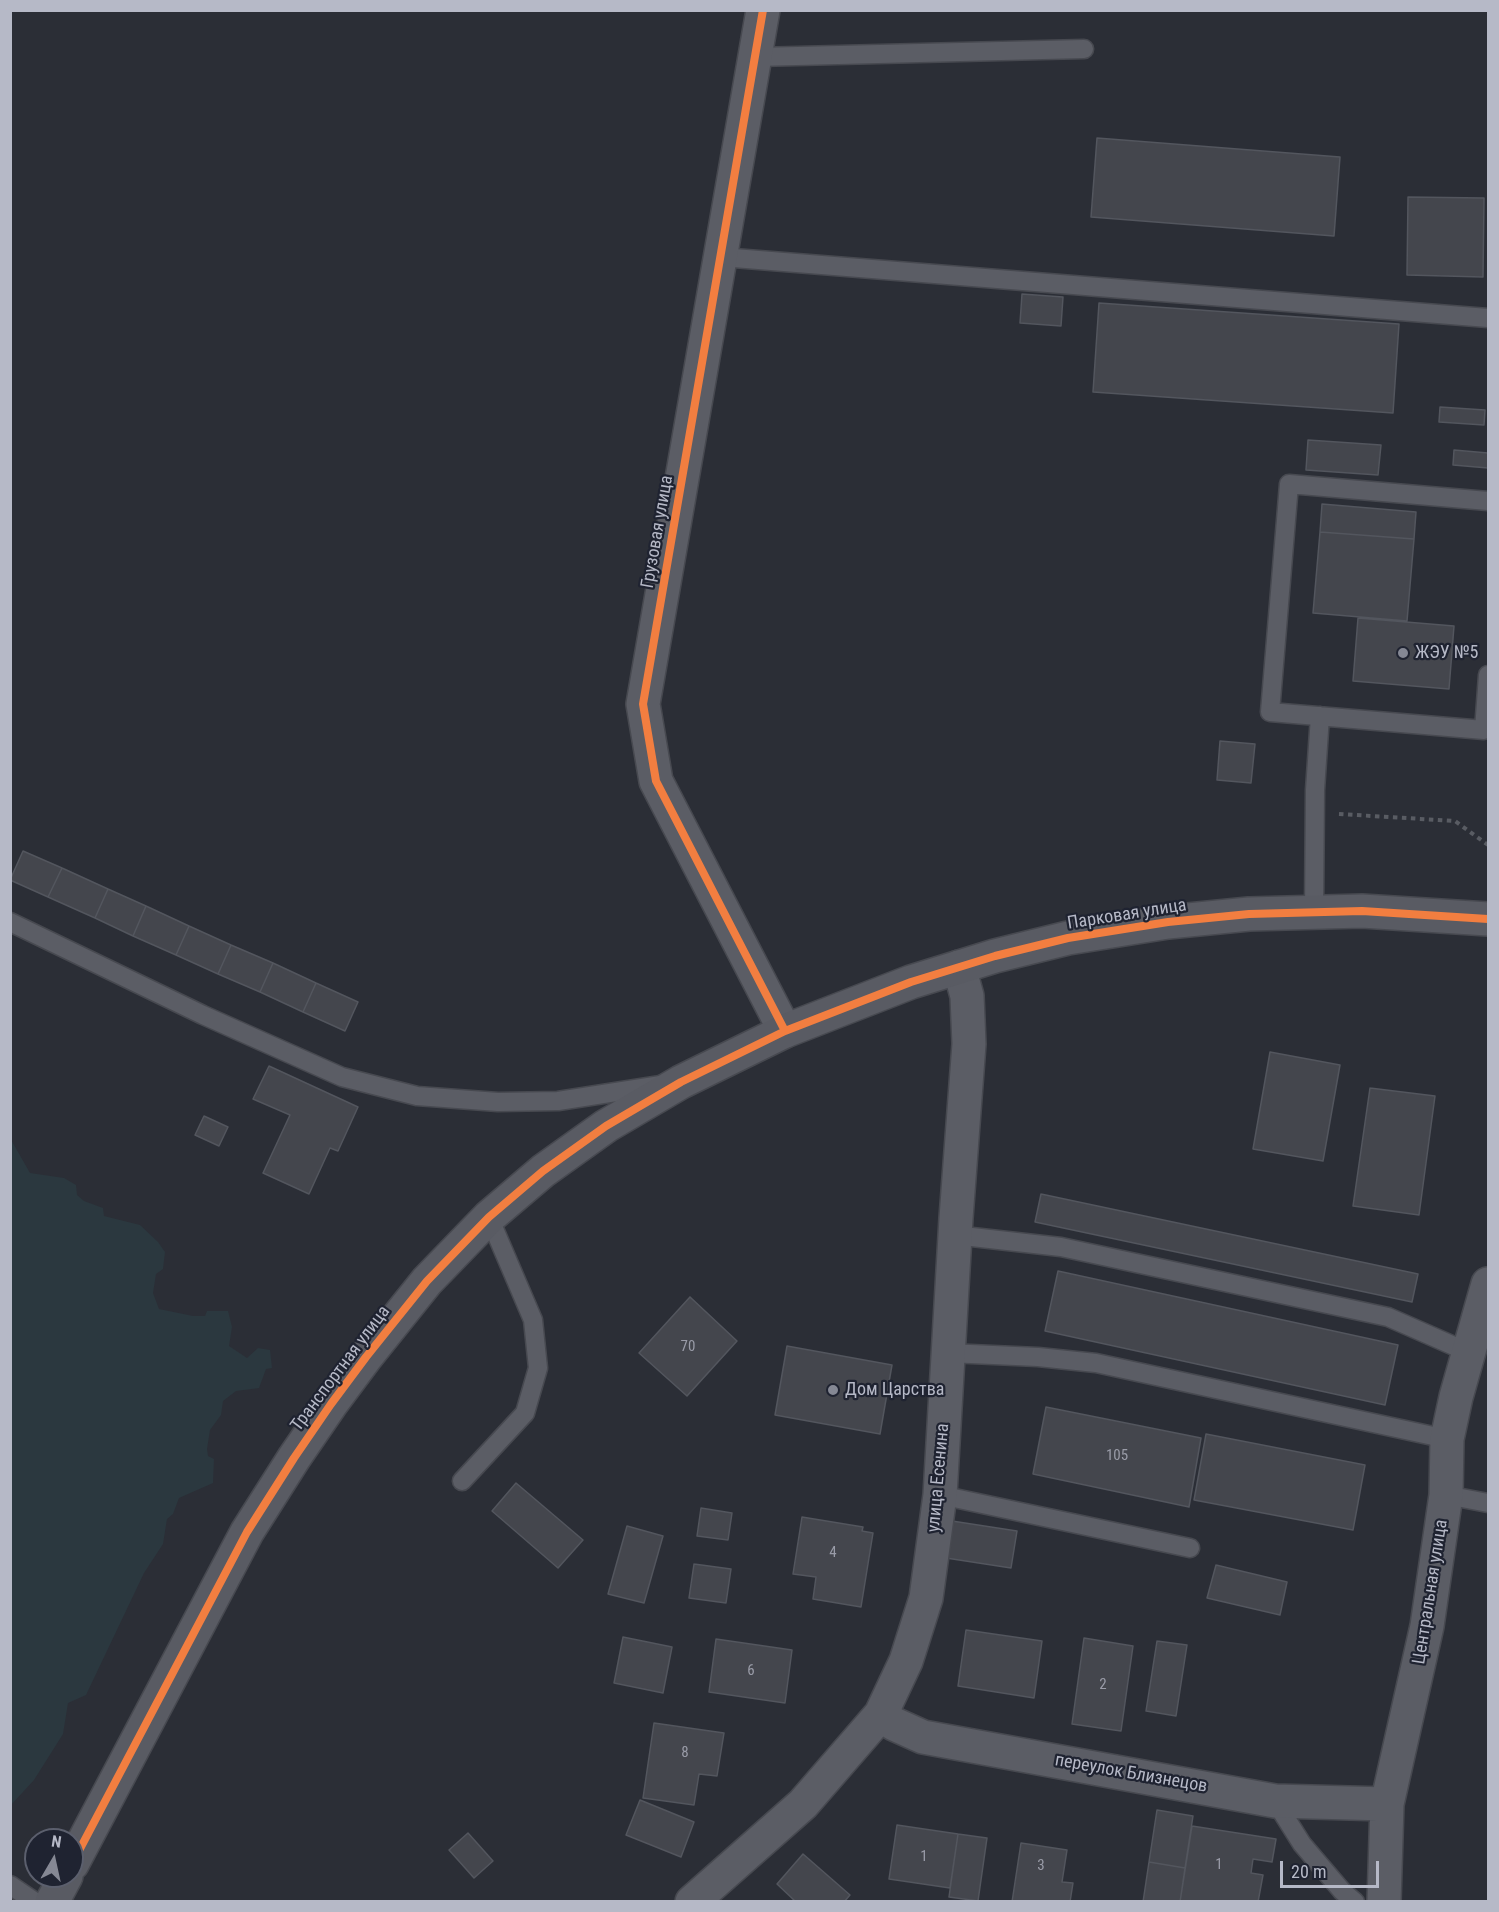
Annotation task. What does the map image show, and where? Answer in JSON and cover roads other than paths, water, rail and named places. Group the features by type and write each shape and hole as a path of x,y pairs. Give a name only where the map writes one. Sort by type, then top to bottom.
{"street":[{"name":"Грузовая улица","path":"763,10 643,704 656,781 785,1031"},
{"name":"Парковая улица","path":"785,1031 911,982 959,967 1068,938 1168,922 1249,914 1362,911 1488,919"},
{"name":"улица Есенина","path":"692,1902 803,1804 881,1714 906,1661 926,1598 940,1495 954,1235 969,1044 967,996 959,967"},
{"name":"Транспортная улица","path":"84,1841 247,1532 294,1458 366,1357 427,1281 489,1217 543,1171 588,1139 681,1082 785,1031"},
{"name":"Центральная улица","path":"1384,1902 1387,1804 1428,1626 1446,1495 1447,1439 1456,1397 1488,1284"},
{"name":"переулок Близнецов","path":"881,1714 894,1724 923,1737 1275,1800 1387,1804"},
{"path":"52,1902 60,1888"}],"lane":[{"path":"756,57 1084,49"},
{"path":"721,257 1488,318"},
{"path":"1488,501 1289,484 1270,712 1484,730 1488,675"},
{"path":"1314,912 1315,812 1320,716"},
{"path":"10,922 203,1015 342,1077 417,1096 498,1102 558,1101 681,1082"},
{"path":"462,1481 525,1413 538,1368 533,1320 489,1217"},
{"path":"954,1235 1061,1247 1388,1317 1470,1353"},
{"path":"948,1353 1038,1357 1096,1363 1447,1439"},
{"path":"940,1495 1190,1548"},
{"path":"1446,1495 1488,1503"},
{"path":"1275,1800 1302,1844 1342,1891 1355,1902"},
{"path":"10,1885 35,1902"}],"place":[{"name":"ЖЭУ №5","path":"1403,653"},
{"name":"Дом Царства","path":"833,1390"}]}
